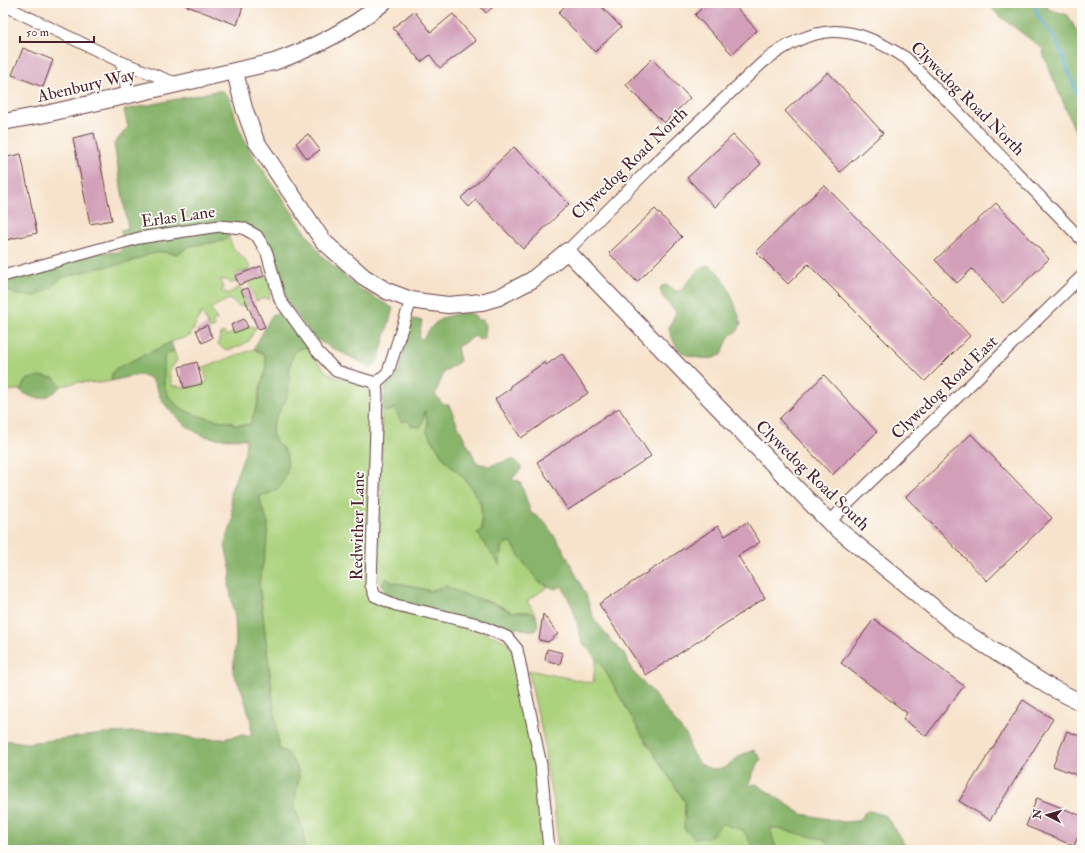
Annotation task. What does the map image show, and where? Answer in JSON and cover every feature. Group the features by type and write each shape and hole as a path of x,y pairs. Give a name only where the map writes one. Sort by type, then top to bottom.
{"street":[{"name":"Abenbury Way","path":"3,122 41,115 274,62 306,50 334,37 383,3"},
{"path":"3,5 121,62 178,84"},
{"name":"Clywedog Road North","path":"235,72 244,108 256,141 323,241 364,277 387,291 411,300 448,305 482,302 532,280 567,251 647,171 762,63 780,48 804,36 818,32 832,31 857,34 885,45 906,58 1082,240"},
{"path":"121,62 128,95"},
{"name":"Erlas Lane","path":"3,276 139,238 219,226 242,228 257,236 267,253 280,300 317,351 336,371 376,383"},
{"name":"Clywedog Road South","path":"567,251 830,522 960,630 1048,686 1082,703"},
{"name":"Clywedog Road East","path":"830,522 1082,276"},
{"path":"376,383 388,372 411,300"},
{"name":"Redwither Lane","path":"376,383 377,395 371,585 375,596 396,605 474,623 507,637 517,649 541,765 549,850"}],"green space":[{"path":"987,3 1047,3 1048,9 1068,15 1082,41 1082,142 1076,133 1044,57 1043,49 997,14"},
{"path":"216,91 223,91 230,99 239,128 250,151 322,256 360,289 393,308 378,361 372,368 315,339 284,298 260,232 227,229 229,236 223,241 190,246 177,254 163,252 150,254 128,263 99,268 61,278 51,288 36,296 16,295 9,291 6,285 7,281 17,275 94,253 120,252 123,246 121,230 128,228 114,144 128,127 124,110"},
{"path":"229,236 232,246 250,268 249,270 235,274 238,282 230,283 228,280 220,280 224,289 221,290 223,293 226,292 227,294 240,287 248,306 239,306 229,299 211,308 217,320 212,322 215,327 210,329 202,312 190,336 171,342 112,374 111,381 100,383 78,382 61,386 3,391 3,286 141,249 177,254 190,246 223,241"},
{"path":"707,265 719,274 729,290 741,323 738,331 730,335 721,355 709,359 693,357 683,353 676,346 669,328 676,312 663,297 660,290 662,286 666,285 676,291 680,291 699,269"},
{"path":"264,276 269,279 271,287 269,299 264,298 256,301 248,281"},
{"path":"279,312 288,316 308,347 297,349 294,354 291,365 288,393 272,428 274,437 286,455 287,471 283,481 277,489 273,492 260,496 261,505 268,523 267,542 259,583 279,749 287,752 297,768 299,776 294,806 304,834 304,850 279,850 278,847 274,850 3,850 3,740 27,743 111,733 158,731 199,739 222,739 242,735 251,737 251,721 242,691 233,673 236,638 235,618 229,585 231,572 225,545 233,519 230,493 245,453 246,439 214,438 202,435 189,428 182,423 162,400 153,381 148,377 140,375 111,381 112,374 115,369 171,342 174,351 164,355 164,383 167,393 173,401 181,408 201,417 232,422 233,425 250,425 258,402 260,388 266,370 265,355 254,349 272,315"},
{"path":"461,313 473,314 478,320 483,320 486,325 485,338 479,340 475,336 457,347 460,361 444,372 435,395 442,403 449,405 477,463 489,466 513,459 522,468 511,480 520,481 531,513 543,520 562,547 586,595 593,617 611,641 624,653 632,671 648,687 688,738 690,750 700,764 711,769 725,768 741,755 754,750 761,759 748,786 756,784 802,814 844,822 858,821 867,810 886,816 905,845 938,850 879,850 845,844 842,850 831,850 826,840 770,827 778,850 755,850 743,830 722,824 709,838 695,838 684,829 685,802 640,732 602,665 582,642 573,608 562,586 555,589 539,582 519,556 512,543 506,543 501,547 500,566 477,533 482,530 481,503 466,480 445,460 427,432 428,423 425,411 421,427 412,426 407,420 401,422 395,408 387,412 382,410 385,389 399,371 410,325 414,319 422,321 419,337 422,340 438,321 447,316"},
{"path":"248,326 256,327 249,341 233,349 225,349 218,344 221,333 224,332 226,336"},
{"path":"302,347 308,347 320,365 330,374 342,379 355,381 366,385 374,397 372,596 472,627 506,641 515,657 538,779 546,850 304,850 304,834 294,806 299,776 297,768 287,752 279,750 259,583 267,542 268,523 261,505 260,496 266,493 287,455 272,435 272,428 287,394 292,357 296,351"},
{"path":"254,349 265,355 266,370 260,388 258,402 250,425 233,425 232,422 212,419 190,413 181,408 167,393 164,383 164,355 174,351 177,360 169,372 172,386 185,388 207,382 204,367"},
{"path":"39,376 54,378 61,386 47,397 42,398 31,397 20,390 26,380"},
{"path":"395,408 407,420 421,427 424,410 428,423 427,432 445,460 466,480 481,504 482,530 478,533 500,565 501,547 506,543 512,543 532,574 537,579 549,586 527,601 536,615 529,612 512,612 496,604 463,594 446,586 430,591 404,584 393,583 386,579 382,586 378,578 377,567 380,495 383,495 383,490 380,489 382,410 387,412"},
{"path":"385,578 394,583 430,591 446,586 463,594 496,604 512,612 529,612 536,615 538,626 535,631 516,628 510,635 417,607 388,596 382,586"},
{"path":"596,658 602,665 640,732 685,802 759,825 882,850 558,850 554,802 546,768 545,746 528,670 593,683"}],"building":[{"path":"179,3 244,3 237,25"},
{"path":"478,3 498,3 486,13"},
{"path":"568,3 598,3 621,27 595,52 558,13"},
{"path":"707,3 732,3 757,30 732,54 695,15"},
{"path":"414,11 431,32 453,14 476,41 440,68 430,55 421,62 393,28"},
{"path":"23,48 53,60 43,87 12,75"},
{"path":"652,59 690,98 664,123 626,85"},
{"path":"828,72 883,133 840,172 785,111"},
{"path":"94,133 112,220 90,224 73,138"},
{"path":"308,134 320,150 307,159 296,143"},
{"path":"733,135 761,164 715,207 687,178"},
{"path":"514,147 569,204 523,249 476,200 469,207 461,198"},
{"path":"21,154 37,233 6,240 3,225 3,158"},
{"path":"824,185 919,281 970,336 925,381 808,264 788,284 756,252"},
{"path":"996,203 1049,259 1003,303 972,269 957,283 935,260"},
{"path":"655,209 682,237 637,282 609,253"},
{"path":"261,266 264,276 239,285 235,276"},
{"path":"248,288 265,327 258,329 241,290"},
{"path":"244,319 248,327 234,333 231,325"},
{"path":"207,325 212,338 202,343 196,330"},
{"path":"562,354 588,393 521,438 495,399 511,388 510,386 545,362 546,365"},
{"path":"197,362 202,384 184,388 179,367"},
{"path":"824,375 877,432 832,475 779,419"},
{"path":"619,408 651,456 568,510 537,462"},
{"path":"971,434 1052,518 987,581 906,497"},
{"path":"747,522 760,542 738,556 765,598 646,675 599,604 718,526 725,536"},
{"path":"543,614 558,634 548,642 539,640"},
{"path":"874,619 964,686 926,736 903,719 907,713 841,663"},
{"path":"547,649 563,653 560,664 545,660"},
{"path":"1023,700 1053,719 990,820 959,801"},
{"path":"1067,731 1082,737 1082,777 1053,766"},
{"path":"1037,798 1082,816 1082,827 1074,846 1026,826"}],"waterway":[{"path":"1034,3 1038,16 1056,39 1082,107"}]}
